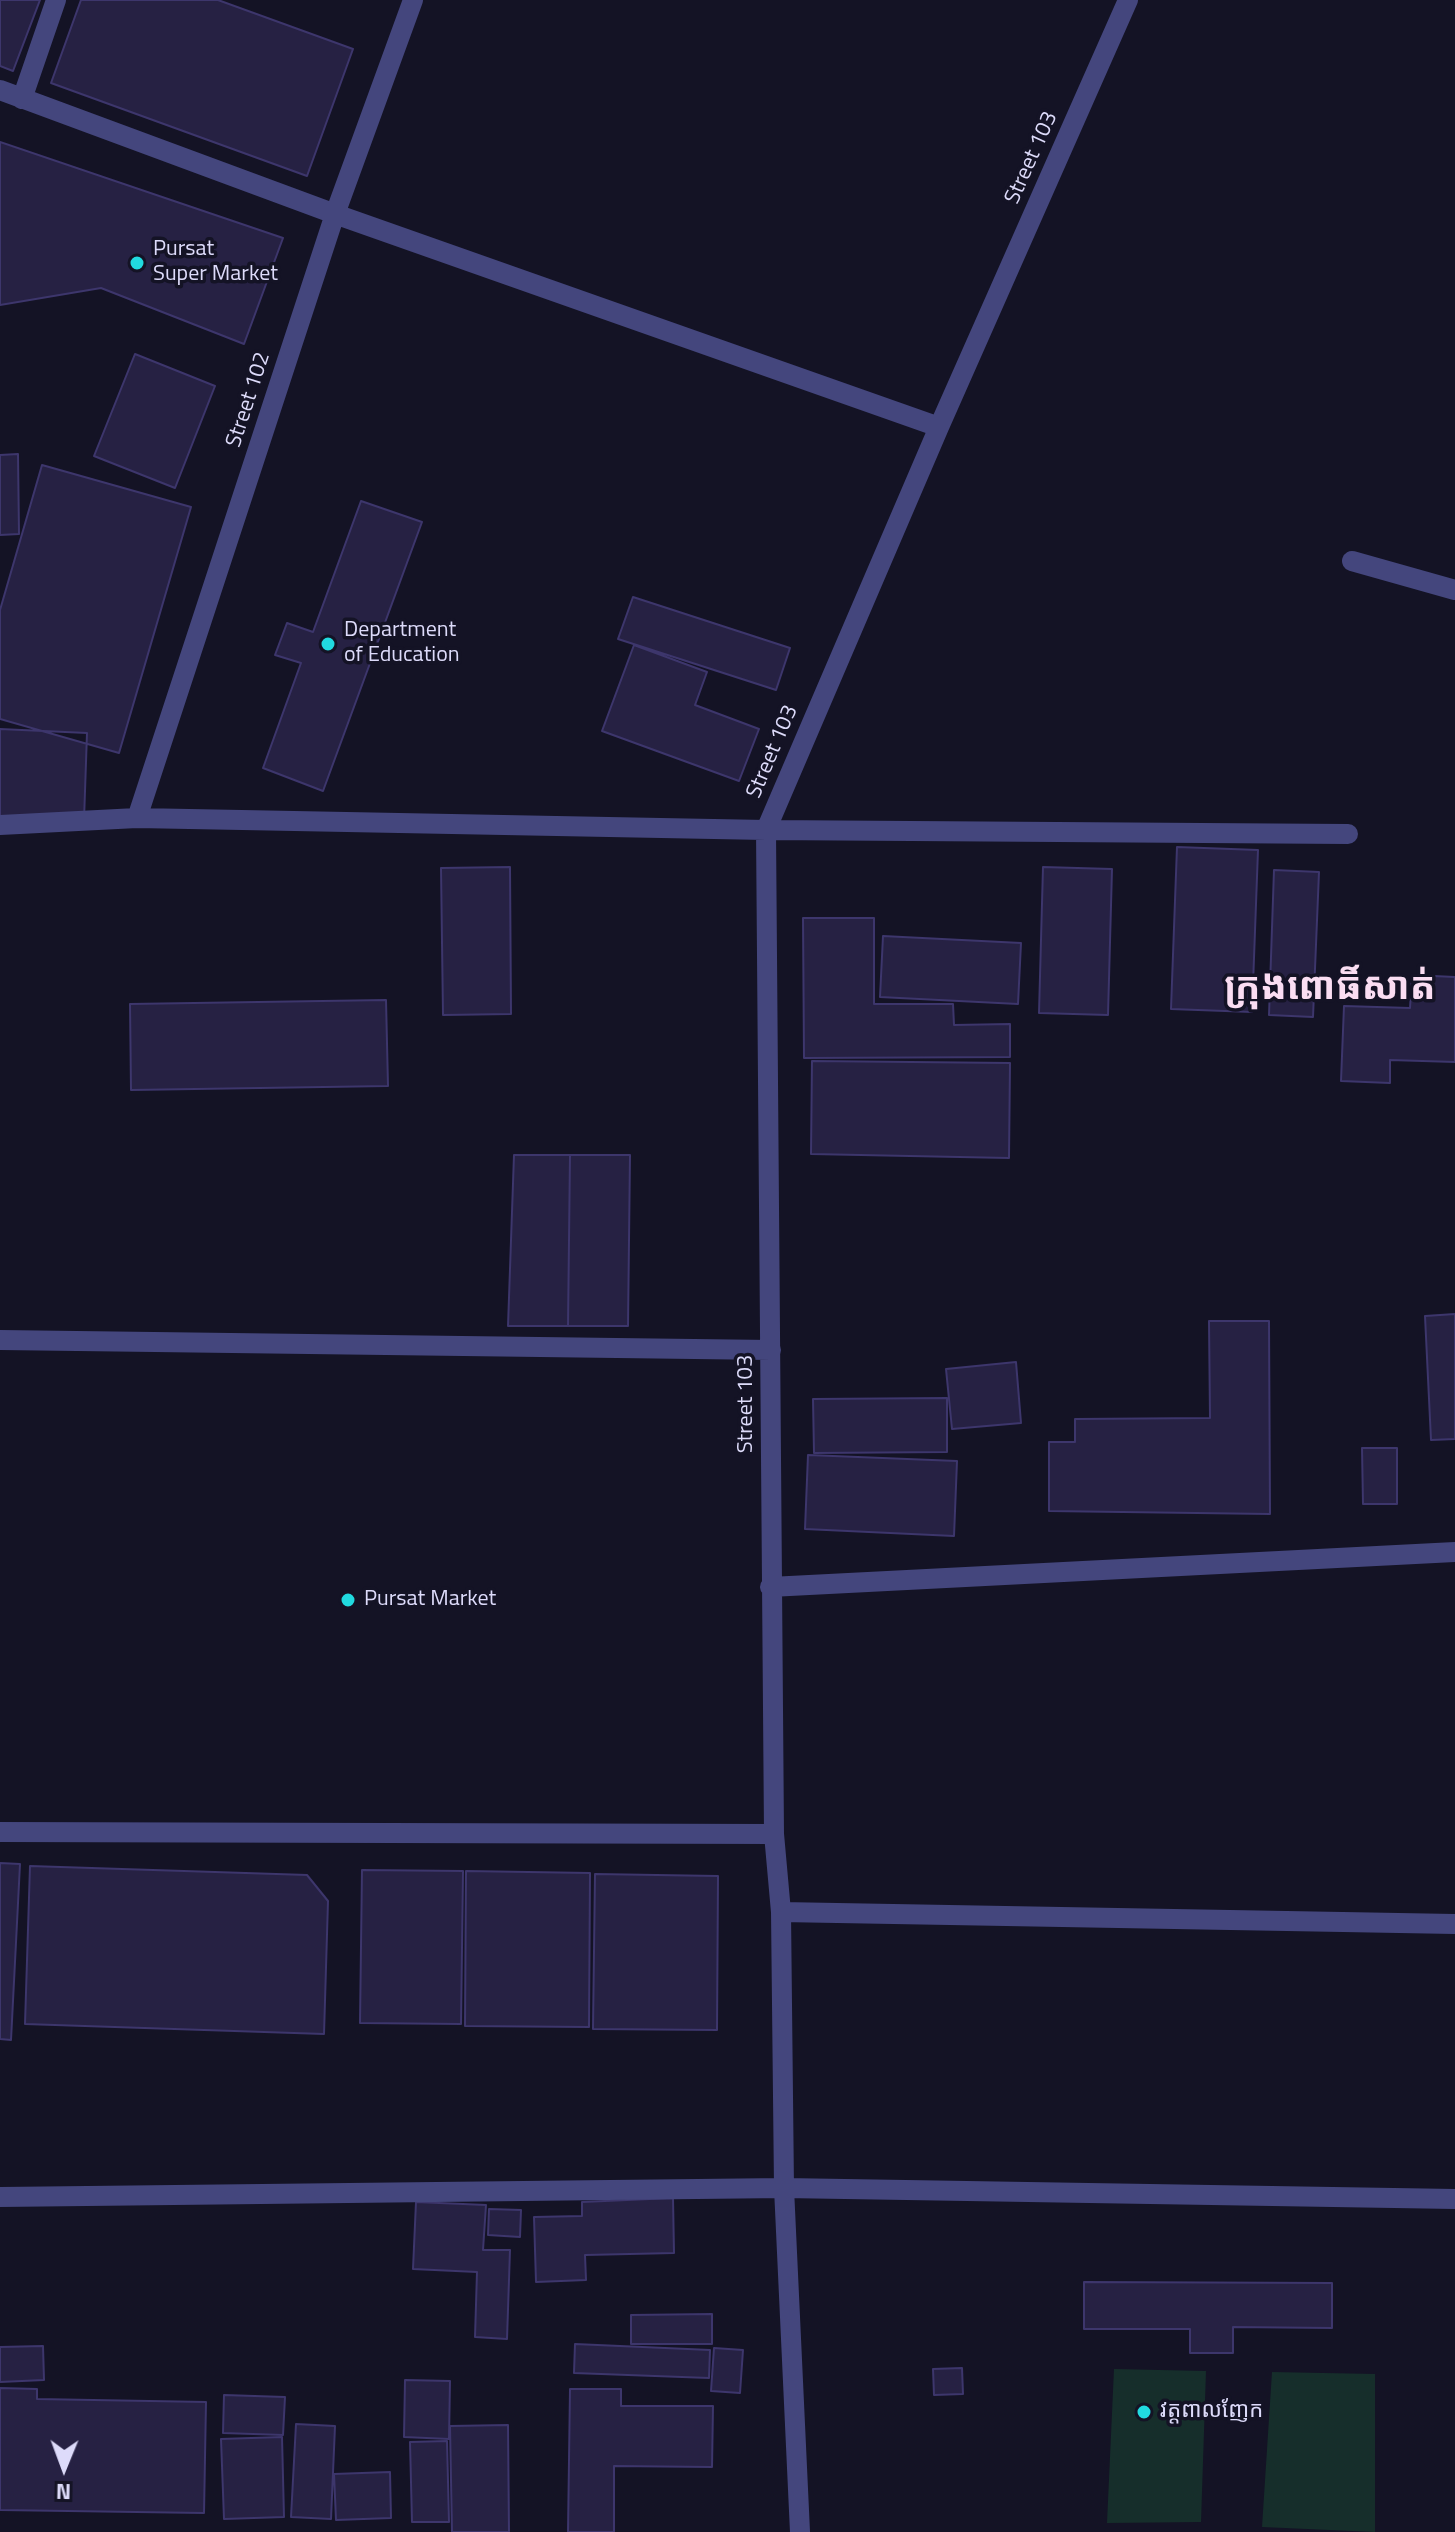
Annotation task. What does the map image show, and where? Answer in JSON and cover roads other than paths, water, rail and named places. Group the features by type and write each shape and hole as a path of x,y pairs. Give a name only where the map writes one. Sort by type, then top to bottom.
{"street":[{"path":"22,99 56,0"},
{"name":"Street 102","path":"137,818 335,214 413,0"},
{"name":"Street 103","path":"800,2532 784,2188 781,1912 774,1834 766,830 939,427 1128,0"},
{"path":"0,90 335,214 939,427"},
{"path":"1352,561 1455,590"},
{"path":"0,825 137,818 766,830 1348,834"},
{"path":"0,1340 771,1350"},
{"path":"770,1587 1455,1552"},
{"path":"0,1832 774,1834"},
{"path":"781,1912 1455,1924"},
{"path":"0,2197 784,2188 1455,2199"}],"place":[{"name":"Pursat Super Market","path":"137,263"},
{"name":"Department of Education","path":"328,644"},
{"name":"Pursat Market","path":"348,1600"},
{"name":"វត្តពាលញែក","path":"1144,2412"}],"district":[{"name":"ក្រុងពោធិ៍សាត់","path":"1330,990"}]}
